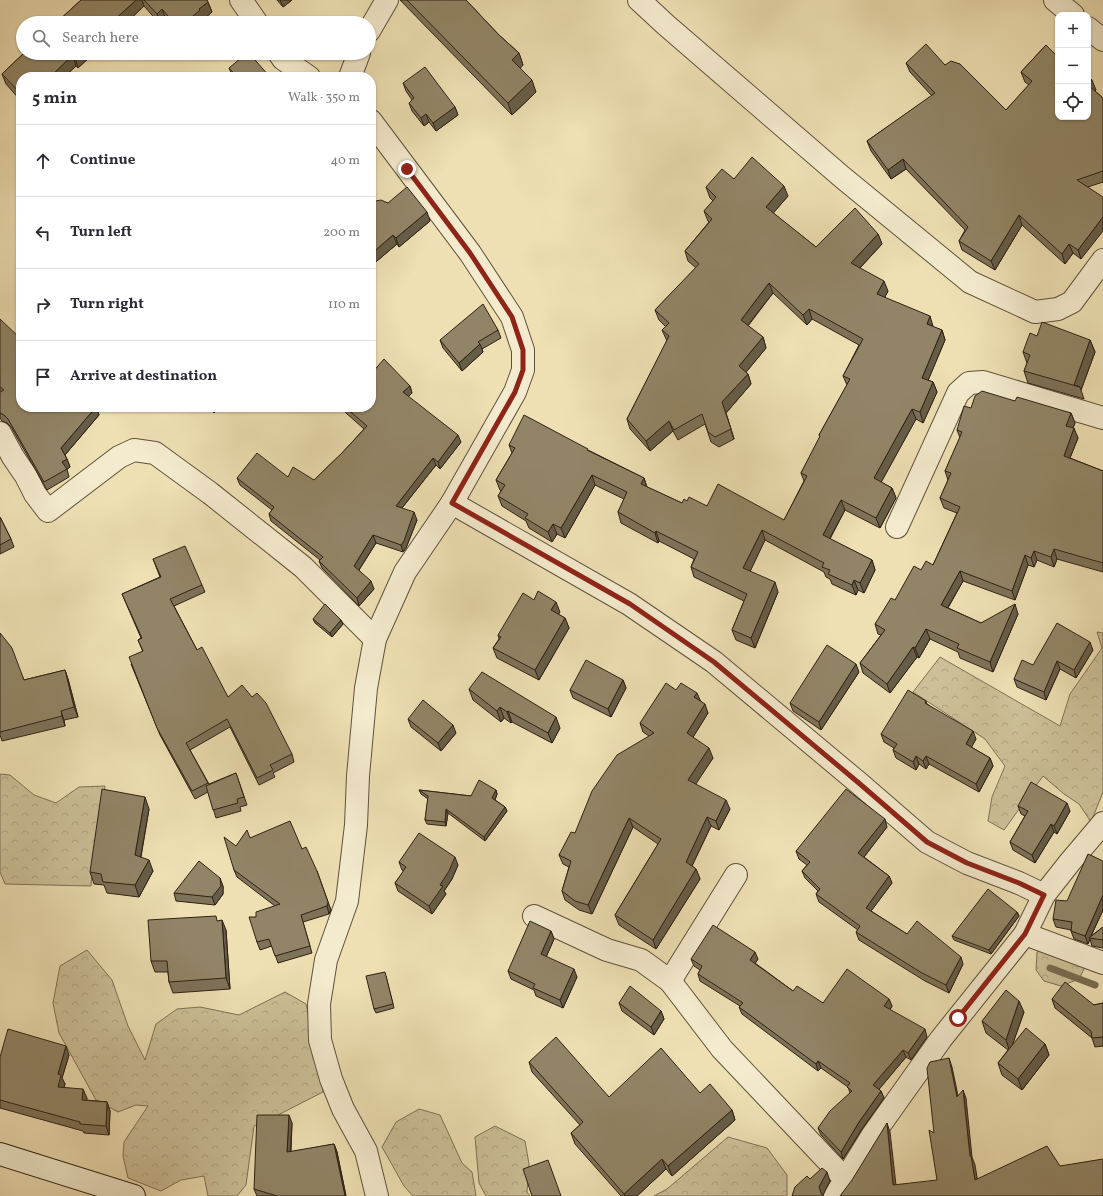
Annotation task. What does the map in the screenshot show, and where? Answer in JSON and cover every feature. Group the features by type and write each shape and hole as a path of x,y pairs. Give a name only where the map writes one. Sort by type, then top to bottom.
{"street":[{"path":"241,0 252,16"},
{"path":"376,19 387,0"},
{"path":"639,0 836,172 970,282 1035,312 1058,308 1072,302 1103,260"},
{"path":"1055,0 1069,12"},
{"path":"1091,30 1103,40"},
{"path":"284,60 302,72"},
{"path":"352,72 357,60"},
{"path":"376,129 474,259 512,317 523,350 523,370 515,392 452,503 404,572 375,638 366,688 358,776 356,825 347,901 326,960 319,1004 320,1040 331,1079 343,1109 366,1152 377,1196"},
{"path":"897,527 958,393 969,383 983,382 1103,418"},
{"path":"0,432 13,457 26,476 34,494 48,511 119,457 134,450 155,453 210,493 303,567 375,638"},
{"path":"452,503 630,604 714,662 927,842 967,863 1019,883 1044,895"},
{"path":"534,916 607,950 640,960 670,981 722,1049 840,1188 872,1136 941,1039 1025,934 1044,895 1103,823"},
{"path":"670,981 736,875"},
{"path":"1025,934 1103,963"},
{"path":"0,1154 134,1196"}],"green space":[{"path":"1097,632 1103,633 1103,792 1091,822 1079,804 1064,794 1043,776 1004,830 988,821 992,797 1005,766 985,739 913,692 940,657 1060,726 1070,694 1102,648"},
{"path":"0,774 10,775 34,795 56,803 79,787 105,786 94,852 91,886 5,884 0,872"},
{"path":"1056,942 1085,967 1079,979 1061,986 1044,981 1036,970 1037,952"},
{"path":"87,950 112,980 128,1026 145,1060 156,1024 177,1009 200,1007 239,1015 285,992 306,1004 319,1060 323,1092 254,1126 246,1185 237,1196 208,1196 204,1176 181,1180 161,1191 128,1178 123,1156 124,1142 148,1106 136,1105 118,1112 96,1100 59,1033 53,1003 60,966"},
{"path":"419,1109 440,1115 462,1163 472,1172 476,1196 413,1196 404,1186 382,1147 396,1122"},
{"path":"495,1126 525,1141 529,1164 527,1192 530,1196 486,1196 479,1183 475,1137"},
{"path":"728,1137 767,1148 787,1175 787,1196 654,1196 667,1189"}],"building":[{"path":"81,0 136,0 119,16 64,16"},
{"path":"144,0 207,0 208,2 193,16 168,16 162,9 157,14"},
{"path":"407,0 466,0 499,35 519,53 512,60 532,80 508,103"},
{"path":"926,44 945,65 951,61 960,64 1006,110 1032,81 1021,72 1046,45 1055,54 1055,120 1091,120 1091,88 1103,98 1103,171 1077,180 1103,197 1103,217 1078,250 1069,244 1062,254 1019,215 991,261 959,241 968,227 903,159 888,170 867,141 935,93 906,63"},
{"path":"17,60 68,60 55,72 16,72 16,89 2,74"},
{"path":"239,60 255,60 266,72 233,72 229,68"},
{"path":"425,67 455,107 433,123 426,114 421,118 409,103 414,98 403,83"},
{"path":"752,157 784,186 766,207 816,247 855,208 878,234 851,263 884,281 877,294 930,316 927,324 942,330 922,378 933,382 920,412 912,409 874,478 892,488 876,518 841,500 823,535 872,560 860,583 854,580 852,585 828,574 830,570 822,567 824,563 762,530 743,568 775,582 751,638 732,630 747,594 691,567 698,552 656,531 655,533 618,512 627,492 592,475 561,528 553,524 548,532 525,518 528,514 498,496 505,485 496,480 515,448 509,445 524,415 588,449 587,450 644,478 641,484 682,503 684,499 687,501 689,497 707,506 718,484 784,520 807,476 801,473 820,436 819,435 850,379 843,376 863,339 809,309 803,315 769,283 741,320 763,337 739,366 748,374 722,402 731,429 715,437 708,432 702,414 674,430 669,421 646,441 627,419 669,336 662,330 669,323 655,310 699,264 685,251 712,219 704,211 716,197 706,187 722,169 734,179"},
{"path":"407,187 427,212 396,238 393,235 376,250 376,201 381,200 388,203"},
{"path":"483,304 498,330 478,342 480,344 459,363 440,340"},
{"path":"0,319 16,334 16,412 92,412 61,448 67,459 62,462 67,469 44,482 8,419 0,413 0,392 4,390 0,387"},
{"path":"1042,322 1090,340 1074,385 1080,387 1024,371 1030,355 1023,352 1030,333 1037,336"},
{"path":"384,359 410,386 403,392 458,435 438,462 433,458 396,506 414,512 404,541 401,545 373,535 354,566 371,581 357,598 319,561 323,557 269,514 274,507 237,478 257,453 288,477 293,467 314,480 367,426 351,412 376,412 376,368"},
{"path":"982,391 1015,401 1017,397 1071,413 1066,426 1074,428 1064,456 1103,471 1103,563 1054,549 1051,557 1034,551 1031,558 1025,555 1012,591 960,571 941,605 981,623 1015,604 990,662 957,648 959,644 926,629 915,648 913,647 887,684 860,663 885,630 875,624 891,598 895,600 914,566 921,570 926,561 933,565 960,507 940,498 951,473 945,471 962,432 957,430 964,406 971,408 975,396"},
{"path":"0,517 11,539 0,545"},
{"path":"185,546 202,585 170,599 197,650 202,647 228,697 242,685 252,697 257,693 266,703 292,754 270,765 273,770 257,778 227,719 186,743 208,783 192,791 157,728 129,657 143,651 138,640 142,638 122,594 161,577 153,559"},
{"path":"538,591 556,602 551,610 565,618 535,670 493,648 501,637 498,635 523,593 534,600"},
{"path":"325,604 341,620 330,633 313,619"},
{"path":"1057,623 1090,642 1074,670 1057,661 1044,692 1014,679 1022,660 1033,665"},
{"path":"0,633 12,648 24,680 65,670 74,707 61,711 62,716 0,732"},
{"path":"827,645 856,664 819,722 790,703"},
{"path":"586,660 623,680 608,709 570,690"},
{"path":"482,672 556,717 548,733 500,707 497,711 469,689"},
{"path":"666,683 676,690 681,683 697,693 694,697 705,704 687,733 709,748 688,780 726,800 716,821 707,817 686,862 696,869 653,940 615,915 661,839 629,818 588,905 575,901 562,891 571,861 559,855 571,832 575,833 592,791 617,755 654,733 640,723"},
{"path":"908,690 926,701 925,703 973,731 966,744 990,758 976,784 926,756 923,761 916,756 913,762 893,750 897,744 881,734"},
{"path":"423,700 453,725 438,743 408,719"},
{"path":"236,773 244,797 237,799 238,803 213,810 206,786"},
{"path":"479,780 496,790 492,798 505,807 484,837 446,809 445,822 425,820 428,796 419,790 471,796"},
{"path":"1031,782 1067,803 1054,826 1051,824 1032,855 1010,842 1028,811 1018,806"},
{"path":"102,789 145,797 135,855 149,860 135,885 103,882 101,874 90,872"},
{"path":"846,789 885,819 858,853 889,876 866,908 907,934 917,921 961,957 946,985 922,973 856,932 860,926 816,894 820,889 802,871 810,862 796,851"},
{"path":"290,821 302,849 306,847 317,871 328,902 327,906 301,915 310,946 275,956 269,939 257,942 249,917 256,917 256,912 280,904 234,870 224,837 236,846 247,830 250,838"},
{"path":"419,833 455,857 449,871 440,885 443,886 429,906 395,883 406,867 399,862"},
{"path":"1088,854 1103,861 1103,895 1085,936 1071,931 1072,922 1053,919 1056,900 1067,901"},
{"path":"199,861 220,878 221,886 212,897 174,893"},
{"path":"988,889 1017,912 989,950 952,936"},
{"path":"216,916 217,921 222,920 226,978 169,982 167,961 151,961 148,920"},
{"path":"530,921 551,931 541,954 574,969 560,1000 533,988 535,984 508,971"},
{"path":"713,925 755,952 750,960 793,991 797,986 823,1003 847,969 889,999 884,1006 925,1029 908,1053 903,1050 873,1085 881,1091 859,1122 841,1152 818,1128 830,1111 852,1091 847,1087 850,1083 818,1061 816,1064 739,1007 743,1003 698,974 702,966 691,959"},
{"path":"1103,927 1103,940 1089,938"},
{"path":"385,972 393,1004 374,1009 366,976"},
{"path":"1065,982 1094,1005 1103,1003 1103,1037 1092,1038 1091,1031 1052,999"},
{"path":"630,986 661,1011 651,1027 619,1003"},
{"path":"1006,990 1019,1001 1006,1040 982,1021"},
{"path":"1026,1028 1045,1044 1018,1079 998,1063"},
{"path":"8,1029 66,1046 58,1074 61,1075 58,1087 83,1089 82,1100 107,1102 106,1126 80,1124 80,1122 0,1100 0,1057"},
{"path":"556,1037 609,1097 661,1048 700,1093 710,1084 732,1110 668,1166 662,1159 624,1194 571,1133 583,1122 529,1062"},
{"path":"949,1058 957,1097 963,1090 970,1156 975,1180 1047,1146 1060,1166 1103,1159 1103,1196 840,1196 852,1180 887,1123 893,1185 937,1180 929,1130 934,1133 927,1068 930,1062"},
{"path":"257,1115 289,1115 287,1152 334,1144 345,1196 277,1196 254,1189"},
{"path":"548,1160 561,1196 532,1196 523,1169"},
{"path":"822,1168 827,1172 819,1187 823,1196 792,1196 795,1187 807,1176 810,1179"}],"waterway":[{"path":"1050,968 1095,985"}],"route":[{"path":"407,169 470,253 512,317 523,350 523,370 515,392 452,503 630,604 714,662 927,842 967,863 1019,883 1044,895 1025,934 958,1018"}]}
